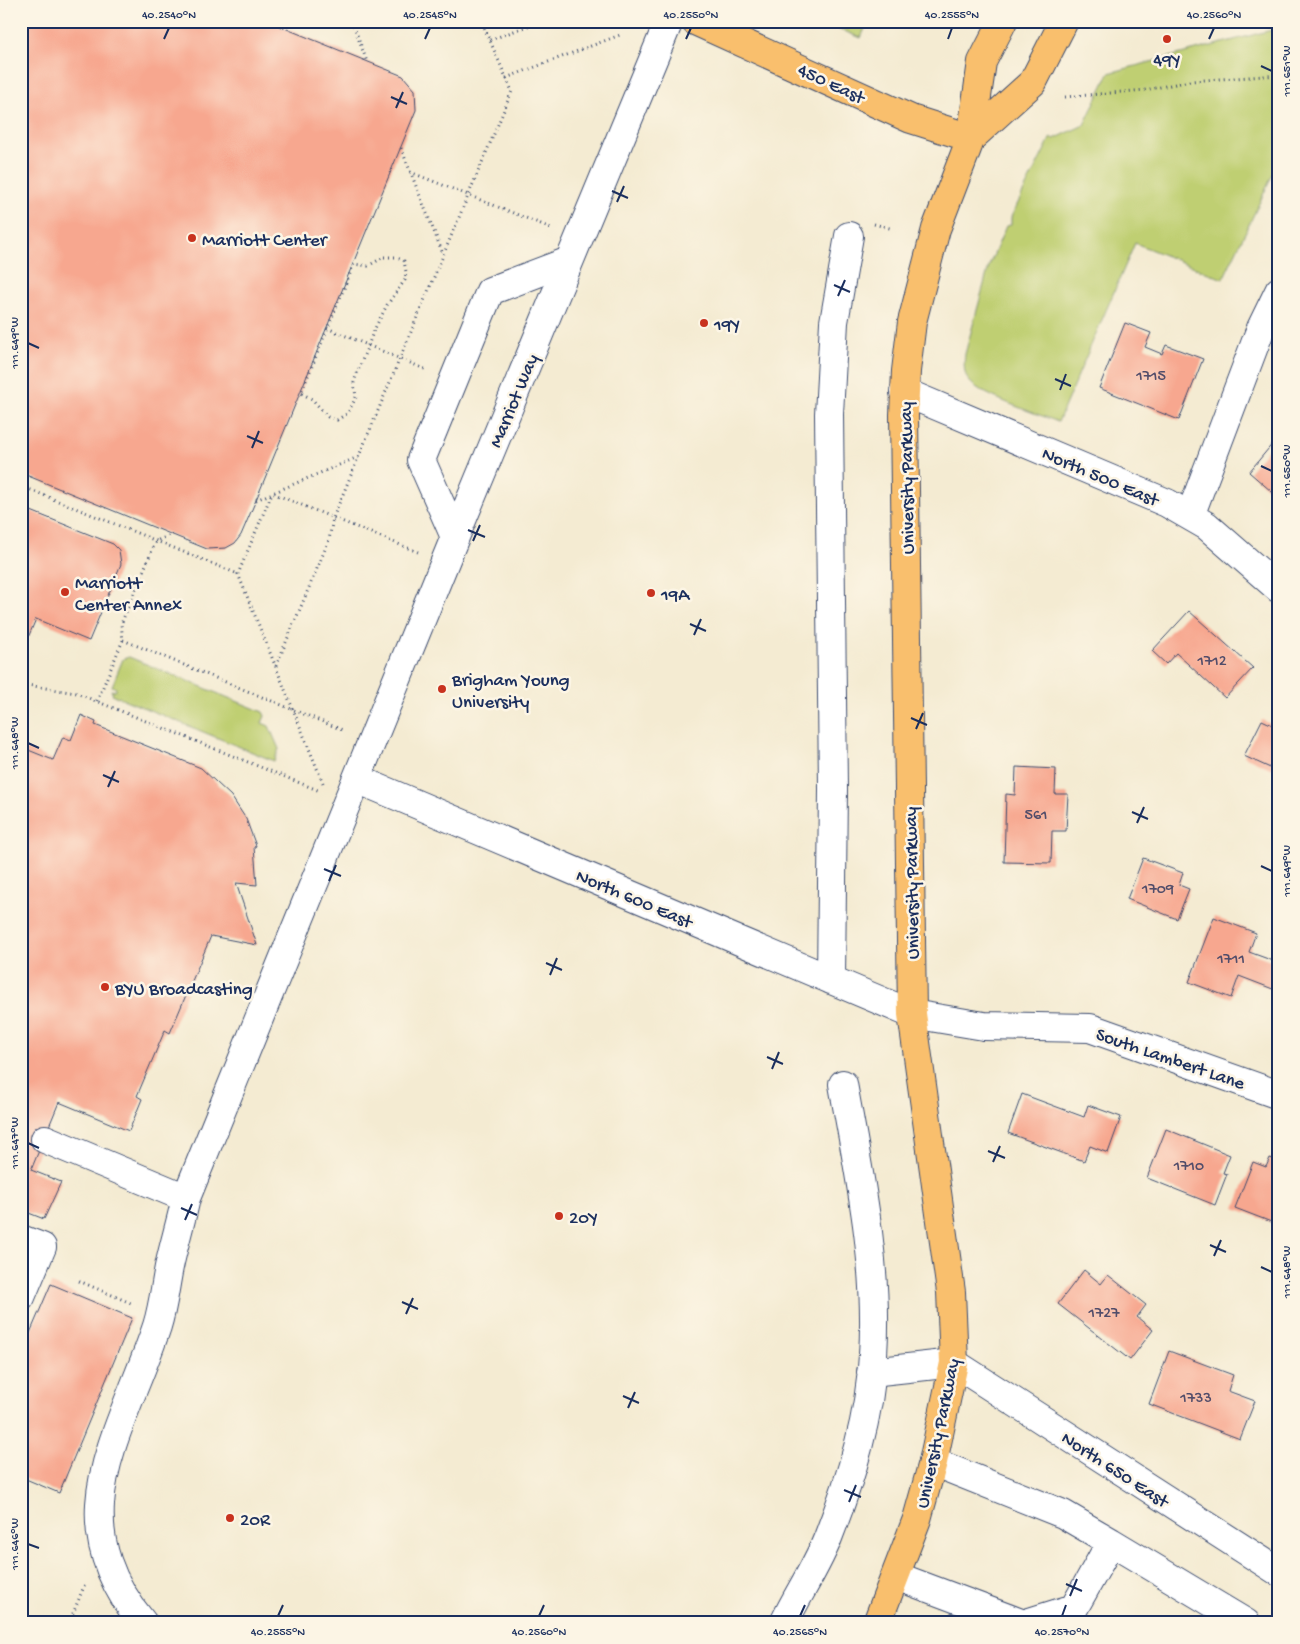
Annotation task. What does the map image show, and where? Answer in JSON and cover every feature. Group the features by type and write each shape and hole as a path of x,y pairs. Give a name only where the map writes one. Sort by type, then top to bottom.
{"main road":[{"name":"450 East","path":"694,21 911,119 971,138"},
{"name":"University Parkway","path":"876,1623 917,1519 933,1462 954,1363 950,1292 912,1014 904,392 912,322 936,229 971,138 982,62 1003,21"},
{"name":"University Parkway","path":"971,138 1033,82 1064,21"}],"street":[{"name":"Marriot Way","path":"133,1619 104,1557 99,1497 103,1475 118,1428 147,1357 160,1318 186,1198 455,538 669,21"},
{"path":"831,980 833,789 829,414 834,322 859,229"},
{"path":"455,538 421,460 490,291 569,261"},
{"path":"1190,516 1261,328 1279,291"},
{"name":"North 500 East","path":"904,392 1167,503 1207,526 1279,590"},
{"name":"North 600 East","path":"357,779 912,1014"},
{"name":"South Lambert Lane","path":"912,1014 984,1026 1090,1028 1279,1095"},
{"path":"784,1623 829,1537 856,1457 873,1356 873,1288 862,1190 843,1084"},
{"path":"45,1139 186,1198"},
{"path":"21,1297 32,1243"},
{"path":"871,1372 954,1363"},
{"name":"North 650 East","path":"954,1363 1279,1572"},
{"path":"933,1462 1063,1514 1246,1623"},
{"path":"1026,1623 1074,1608 1111,1542"},
{"path":"896,1576 1021,1623"}],"path":[{"path":"352,21 367,62"},
{"path":"276,666 328,540 333,518 358,457 512,91 484,27 469,21"},
{"path":"490,40 541,21"},
{"path":"506,78 620,35"},
{"path":"1065,97 1145,90 1190,81 1279,75"},
{"path":"401,148 443,255"},
{"path":"410,172 551,228"},
{"path":"859,229 893,229"},
{"path":"384,257 395,257 404,261 405,280 387,305 368,345 354,383 356,398 354,405 343,418 336,420 328,417 312,399 301,393 354,264 368,266 384,257"},
{"path":"327,328 429,371"},
{"path":"256,500 358,457"},
{"path":"21,486 238,574"},
{"path":"272,493 418,553"},
{"path":"272,493 238,574 324,783"},
{"path":"97,701 123,640 121,624 156,541 171,535"},
{"path":"123,640 345,731"},
{"path":"21,684 76,693 320,791"},
{"path":"78,1282 140,1308"},
{"path":"69,1623 85,1584"}],"green space":[{"path":"820,21 868,21 861,38"},
{"path":"1279,28 1279,174 1274,172 1223,279 1135,243 1058,422 998,399 969,381 965,371 965,354 989,266 1006,226 1011,225 1011,217 1051,137 1054,139 1084,125 1109,73"},
{"path":"129,657 263,712 265,716 262,723 269,726 279,749 274,761 113,695 111,690 115,691 116,688 112,686 123,659"}],"building":[{"name":"Marriott Center","path":"21,21 267,21 403,76 415,90 416,110 256,500 241,535 235,543 226,548 207,549 21,473"},
{"path":"1125,323 1151,333 1145,347 1162,354 1166,345 1203,359 1179,420 1099,388"},
{"path":"1279,420 1279,432 1273,427"},
{"path":"1279,436 1279,498 1249,472"},
{"name":"Marriott Center Annex","path":"21,507 113,544 119,550 121,564 89,641 36,619 21,654"},
{"path":"1189,611 1253,668 1225,698 1176,653 1166,664 1152,651"},
{"name":"BYU Broadcasting","path":"81,715 96,722 95,725 201,768 231,796 246,819 256,846 254,847 257,885 236,883 257,945 211,936 170,1033 165,1030 137,1096 142,1099 129,1131 59,1102 31,1170 61,1182 44,1219 21,1210 21,747 53,760 63,737 71,740"},
{"path":"1262,720 1279,728 1279,772 1244,756"},
{"path":"1016,767 1056,769 1055,794 1068,794 1066,831 1052,831 1051,863 1004,862 1006,794 1015,795"},
{"path":"1143,858 1183,873 1179,885 1189,889 1177,919 1127,899"},
{"path":"1214,917 1256,933 1249,952 1279,963 1278,991 1239,976 1231,998 1189,982"},
{"path":"1022,1094 1084,1117 1088,1105 1121,1117 1108,1153 1090,1146 1084,1161 1008,1133"},
{"path":"1166,1129 1230,1155 1223,1173 1227,1174 1215,1205 1147,1178"},
{"path":"1270,1158 1279,1161 1279,1225 1235,1208 1253,1162 1266,1167"},
{"path":"1084,1270 1101,1284 1108,1275 1146,1305 1137,1317 1153,1330 1130,1360 1058,1304"},
{"path":"51,1284 132,1318 59,1493 21,1477 21,1354"},
{"path":"1169,1351 1233,1375 1228,1391 1255,1401 1240,1439 1149,1404"}],"place":[{"name":"49Y","path":"1167,39"},
{"name":"Marriott Center","path":"192,238"},
{"name":"19Y","path":"704,323"},
{"name":"Marriott Center Annex","path":"65,592"},
{"name":"19A","path":"651,593"},
{"name":"Brigham Young University","path":"442,689"},
{"name":"BYU Broadcasting","path":"105,987"},
{"name":"20Y","path":"559,1216"},
{"name":"20R","path":"230,1518"}]}
